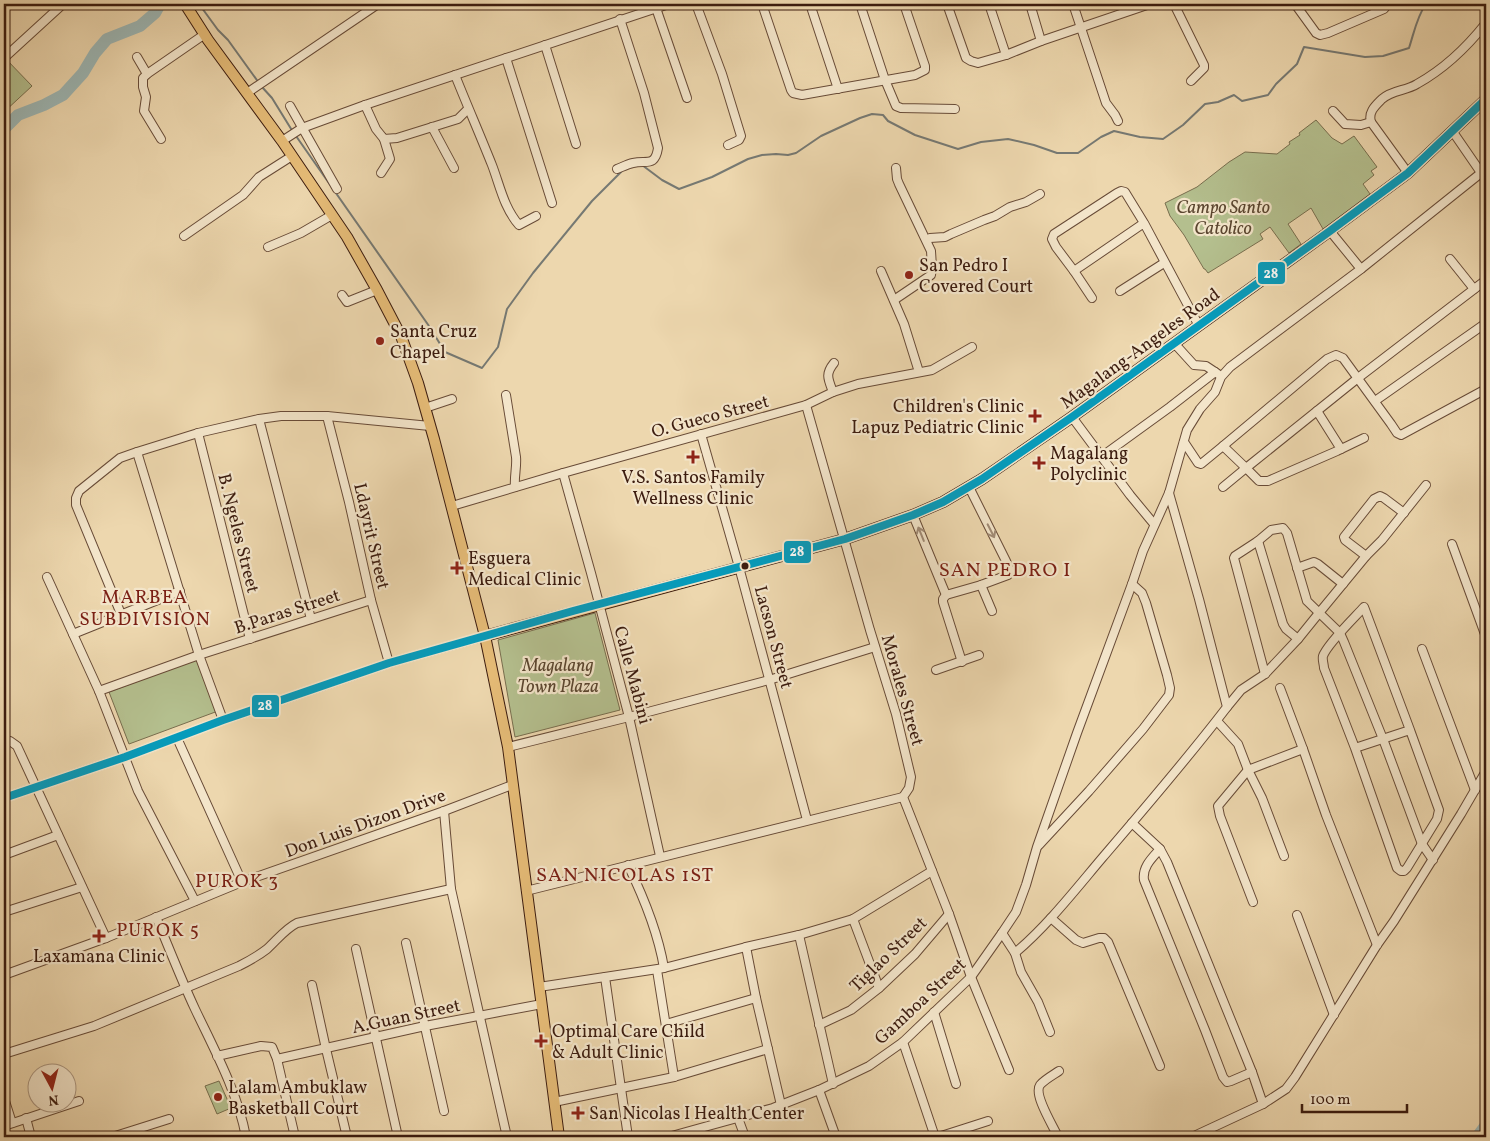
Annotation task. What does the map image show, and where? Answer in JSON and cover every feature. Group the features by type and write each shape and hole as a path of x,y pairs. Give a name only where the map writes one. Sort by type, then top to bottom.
{"main road":[{"path":"185,4 247,93 286,138 292,156 347,237 401,336 425,408 485,636 508,747 559,1137"},
{"name":"Magalang-Angeles Road","path":"485,636 845,539 913,515 943,502 969,487 1072,417 1330,231 1408,173 1486,99"}],"street":[{"path":"4,58 63,4"},
{"path":"247,93 378,4"},
{"path":"286,138 300,129 365,104 669,4"},
{"path":"696,4 722,74 741,136 739,140 728,146"},
{"path":"762,4 793,93 802,95 915,75 925,70 904,4"},
{"path":"810,4 838,89"},
{"path":"860,4 885,80 896,106 901,108 955,109"},
{"path":"947,4 966,58 971,62 1006,55 1041,41 1150,4"},
{"path":"989,4 1006,55"},
{"path":"1030,4 1041,41"},
{"path":"1073,4 1106,103 1118,121"},
{"path":"1174,4 1204,65 1204,68 1191,81"},
{"path":"1295,4 1315,32 1320,35 1384,9 1388,4"},
{"path":"656,8 687,98"},
{"path":"617,169 632,163 654,160 658,148 644,92 620,19"},
{"path":"1408,173 1371,122 1370,114 1372,109 1383,98 1394,92 1416,86 1436,72 1470,42 1486,23"},
{"path":"161,138 144,108 146,96 142,82 143,78 205,34"},
{"path":"545,45 576,144"},
{"path":"137,57 147,74"},
{"path":"506,58 552,203"},
{"path":"454,75 493,168 504,201 518,224 521,225 536,216"},
{"path":"365,104 376,129 384,139 390,159 381,173"},
{"path":"290,106 300,129 337,189"},
{"path":"384,139 397,138 458,119 468,109"},
{"path":"1333,111 1345,124 1361,125 1371,122"},
{"path":"432,127 454,168"},
{"path":"1101,457 1170,407 1230,367 1485,174 1453,132"},
{"path":"184,236 244,195 259,177 292,156"},
{"path":"894,300 931,275 932,258 927,241 897,180 896,168"},
{"path":"1092,298 1053,244 1052,237 1111,196 1121,191 1125,192 1144,223 1199,326"},
{"path":"927,241 930,238 951,234 995,216 1040,194"},
{"path":"268,247 300,233 332,215"},
{"path":"1074,271 1144,223"},
{"path":"1330,231 1361,269"},
{"path":"1450,258 1474,289"},
{"path":"1120,291 1164,263"},
{"path":"881,271 904,324 919,372"},
{"path":"1223,487 1260,455 1486,280"},
{"path":"342,294 347,302 377,290"},
{"path":"1375,401 1486,323"},
{"path":"1174,343 1194,364 1206,366 1218,375"},
{"name":"O. Gueco Street","path":"452,506 806,405 833,392 876,380 932,370 972,347"},
{"path":"1184,442 1196,462 1200,464 1330,356 1336,355 1343,358 1401,435 1486,389"},
{"path":"833,392 828,380 828,374 829,369 834,363"},
{"name":"Gamboa Street","path":"668,1137 781,1104 833,1084 869,1066 903,1042 971,977 1016,912 1109,644 1154,524 1169,493 1187,430 1200,409 1215,392 1218,375"},
{"path":"506,396 516,457 515,487"},
{"path":"425,408 452,399"},
{"name":"Morales Street","path":"806,405 875,648 896,714 912,776 910,788 903,796"},
{"path":"1317,411 1341,449"},
{"path":"121,614 76,505 79,491 120,458 198,433 281,416 327,416 430,426"},
{"name":"Ldayrit Street","path":"327,416 371,600 389,663"},
{"path":"1072,417 1154,524"},
{"path":"259,419 311,619"},
{"name":"B. Ngeles Street","path":"198,433 250,639"},
{"name":"Lacson Street","path":"701,434 807,820"},
{"path":"1224,446 1259,481 1268,481 1364,438"},
{"path":"137,452 199,655 223,720"},
{"name":"Calle Mabini","path":"563,473 629,718 660,856"},
{"path":"1015,953 1050,918 1132,823 1241,690 1265,674 1298,639 1426,485"},
{"path":"962,662 943,599 946,595 981,585 1010,573 969,487"},
{"path":"1169,493 1200,599 1228,707"},
{"path":"1366,556 1345,540 1344,537 1374,499 1380,496 1404,513"},
{"path":"913,515 946,595"},
{"path":"1265,674 1234,561 1235,556 1271,530 1283,528 1285,529 1307,601 1340,633 1383,739 1422,844 1433,860"},
{"path":"1258,541 1283,624 1298,639"},
{"path":"1452,544 1486,637"},
{"path":"1297,568 1314,562 1343,584"},
{"path":"47,577 99,691 138,791 195,901"},
{"path":"1037,848 1089,791 1169,694 1170,688 1167,675 1146,602 1142,593 1132,584"},
{"path":"981,585 992,611"},
{"path":"73,634 180,591"},
{"name":"B.Paras Street","path":"99,691 199,655 371,600"},
{"path":"1364,607 1410,730 1439,810 1437,819 1407,868 1404,871 1400,871 1397,868 1355,748 1324,668 1324,655 1340,633 1364,607"},
{"path":"4,798 389,663 485,636"},
{"path":"508,747 629,718 769,680 875,648"},
{"path":"1422,649 1475,790"},
{"path":"936,670 980,655"},
{"path":"1280,688 1326,815 1377,945"},
{"path":"1217,721 1238,744 1262,798 1284,856"},
{"path":"1355,748 1410,730"},
{"path":"177,738 242,882"},
{"path":"4,742 10,741 17,746 106,938"},
{"path":"1253,902 1220,816 1218,806 1248,770 1302,749"},
{"path":"1192,1137 1264,1104 1286,1089 1433,860 1486,771"},
{"name":"Don Luis Dizon Drive","path":"4,975 106,938 242,882 512,785"},
{"path":"526,891 903,796 949,914 971,977 1009,1070"},
{"path":"444,811 451,889 507,1137"},
{"path":"1132,823 1160,849 1167,862 1264,1104"},
{"path":"4,856 58,835"},
{"path":"1160,849 1145,867 1143,872 1144,880 1223,1077 1227,1082 1252,1072"},
{"path":"628,865 644,898 660,948 660,969 674,1077"},
{"path":"539,987 660,969 799,935 853,919 932,871"},
{"path":"4,912 82,887"},
{"path":"4,1054 94,1026 239,966 266,950 290,927 297,923 451,889"},
{"name":"Tiglao Street","path":"819,1025 851,1010 879,988 915,954 949,914"},
{"path":"1297,915 1334,1015"},
{"path":"156,917 217,1056 239,1111 246,1137"},
{"path":"1050,918 1076,940 1083,943 1099,938 1104,938 1108,942 1160,1066"},
{"path":"853,919 879,988"},
{"path":"1002,934 1015,953 1021,972 1038,1002 1050,1032"},
{"path":"799,935 833,1084"},
{"path":"406,943 444,1111"},
{"path":"746,947 781,1104"},
{"path":"356,949 398,1137"},
{"path":"605,977 628,1137"},
{"path":"312,985 347,1137"},
{"path":"666,1024 756,998"},
{"name":"A.Guan Street","path":"277,1059 425,1026 542,1004"},
{"path":"934,1012 956,1084"},
{"path":"903,1042 936,1137 988,1121"},
{"path":"217,1056 272,1046 277,1059 295,1137"},
{"path":"554,1102 674,1077 768,1049"},
{"path":"1058,1137 1041,1103 1038,1088 1059,1070"},
{"path":"819,1090 836,1137"},
{"path":"4,1098 12,1123"},
{"path":"4,1126 79,1101"},
{"path":"26,1118 31,1137"},
{"path":"738,1118 746,1137"},
{"path":"112,1137 168,1119"}],"green space":[{"path":"4,59 32,86 4,112"},
{"name":"Campo Santo Catolico","path":"1316,120 1332,138 1342,144 1354,136 1377,167 1371,171 1374,175 1363,184 1370,194 1323,229 1311,208 1288,224 1301,244 1289,253 1270,227 1260,234 1263,239 1208,273 1170,216 1165,203 1197,187 1245,152 1277,154"},
{"name":"Magalang Town Plaza","path":"595,613 620,710 515,737 498,640"},
{"path":"198,659 218,711 129,744 109,692"},
{"name":"Lalam Ambuklaw Basketball Court","path":"219,1081 231,1108 217,1114 205,1086"}],"waterway":[{"path":"4,129 18,115 63,95 83,73 95,53 107,39 140,26 155,13 160,4"},
{"path":"199,4 259,83"},
{"path":"642,165 662,180 679,189 712,177 748,159 762,155 788,155 796,153 821,136 872,114 883,115 888,121 915,135 958,149 981,142 1008,139 1057,153 1078,153 1101,137 1114,131 1140,137 1163,139 1183,125 1205,104 1218,102 1234,95 1242,101 1268,95 1276,84 1297,64 1304,47 1365,57 1383,56 1409,48 1418,19 1426,4"},
{"path":"262,87 272,98 293,132"},
{"path":"296,136 429,326 445,352 482,368 498,347 507,309 533,273 592,201 622,171"},
{"path":"1477,1137 1486,1125"}],"transit line":[{"name":"28","path":"4,798 389,663 573,611 845,539 913,515 943,502 982,479 1072,417 1330,231 1408,173 1486,99"}],"place":[{"name":"San Pedro I Covered Court","path":"909,275"},
{"name":"Santa Cruz Chapel","path":"380,341"},
{"name":"Children's Clinic Lapuz Pediatric Clinic","path":"1035,416"},
{"name":"V.S. Santos Family Wellness Clinic","path":"693,457"},
{"name":"Magalang Polyclinic","path":"1039,463"},
{"name":"Esguera Medical Clinic","path":"457,568"},
{"name":"Laxamana Clinic","path":"99,936"},
{"name":"Optimal Care Child & Adult Clinic","path":"541,1041"},
{"name":"Lalam Ambuklaw Basketball Court","path":"218,1097"},
{"name":"San Nicolas I Health Center","path":"578,1113"}],"district":[{"name":"SAN PEDRO I","path":"1005,569"},
{"name":"MARBEA SUBDIVISION","path":"145,607"},
{"name":"SAN NICOLAS 1ST","path":"625,874"},
{"name":"PUROK 3","path":"237,880"},
{"name":"PUROK 5","path":"158,929"}]}
